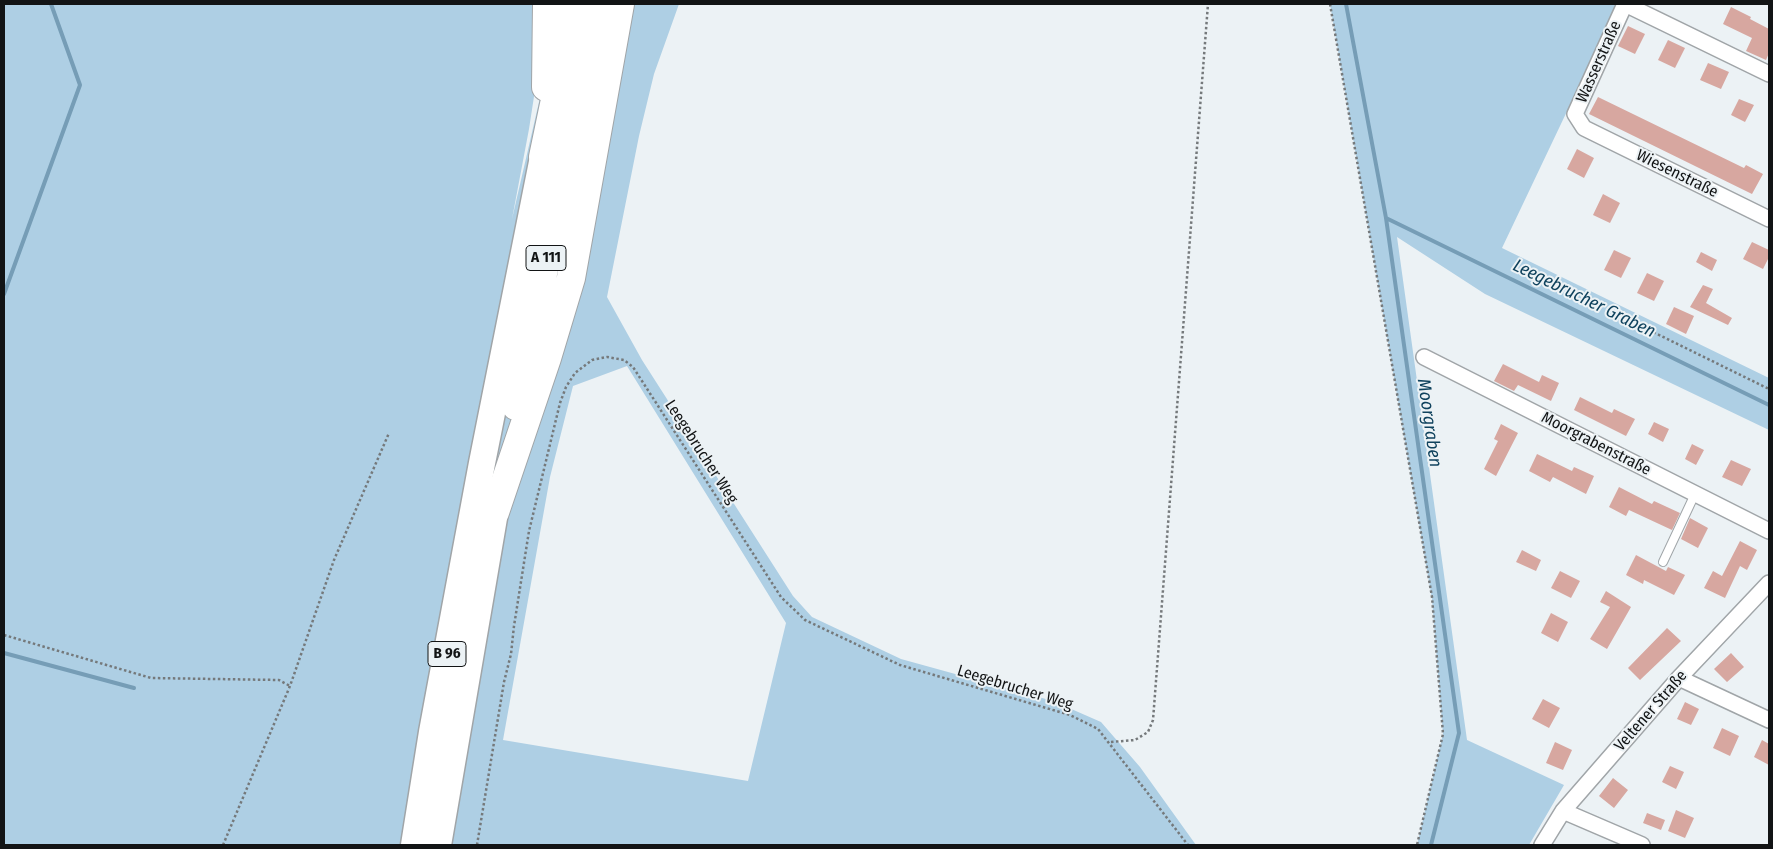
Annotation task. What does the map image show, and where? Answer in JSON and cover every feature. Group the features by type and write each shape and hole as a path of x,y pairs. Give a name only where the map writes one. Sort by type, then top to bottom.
{"highway":[{"path":"543,157 547,4"},
{"path":"543,157 575,4"},
{"name":"A 111","path":"495,512 598,4"},
{"path":"495,512 547,358 571,278 620,4"},
{"path":"600,117 638,4"},
{"name":"B 96","path":"414,845 432,732 482,463 543,157"},
{"name":"B 96","path":"438,845 495,512"}],"street":[{"name":"Wasserstraße","path":"1584,128 1575,114 1625,4 1769,74"},
{"name":"Wiesenstraße","path":"1584,128 1769,219"},
{"name":"Moorgrabenstraße","path":"1424,357 1769,531"},
{"name":"Veltener Straße","path":"1542,845 1563,811 1679,678 1769,583"},
{"path":"1679,678 1769,720"},
{"path":"1563,811 1642,845"}],"lane":[{"path":"1663,562 1695,494"}],"path":[{"path":"1110,742 1135,740 1148,732 1154,720 1208,4"},
{"path":"1330,4 1432,598 1443,734 1417,845"},
{"path":"1648,330 1769,389"},
{"name":"Leegebrucher Weg","path":"477,845 504,682 511,654 535,503 566,387 583,365 599,357 615,357 632,367 781,597 805,620 900,665 1070,715 1098,729 1110,742 1188,845"},
{"path":"223,845 290,686 334,560 389,432"},
{"path":"4,635 151,678 279,680 290,686"}],"shaded area":[{"path":"4,4 539,4 537,77 512,219 554,37 555,4 679,4 654,74 639,136 607,297 642,360 793,596 812,617 901,659 1053,701 1101,722 1140,767 1196,845 4,845","holes":["627,366 786,623 748,781 503,740 550,477 573,386"]},
{"path":"1330,4 1618,4 1502,248 1769,378 1769,430 1485,294 1397,237 1467,740 1564,785 1529,845 1417,845 1443,734 1432,599"}],"building":[{"path":"1731,7 1769,29 1769,53 1766,60 1746,51 1752,38 1723,24"},
{"path":"1628,26 1645,34 1635,54 1618,46"},
{"path":"1668,40 1685,48 1675,68 1658,60"},
{"path":"1708,63 1729,72 1721,89 1700,80"},
{"path":"1598,97 1744,168 1746,165 1763,174 1752,194 1589,114"},
{"path":"1739,99 1754,105 1745,122 1731,115"},
{"path":"1577,149 1594,158 1584,178 1567,169"},
{"path":"1603,194 1620,203 1610,223 1593,215"},
{"path":"1752,242 1769,250 1769,257 1763,269 1743,259"},
{"path":"1614,250 1631,258 1621,278 1604,270"},
{"path":"1701,252 1717,260 1712,271 1696,262"},
{"path":"1647,273 1664,281 1654,301 1637,293"},
{"path":"1703,285 1713,289 1706,303 1732,318 1728,325 1690,307"},
{"path":"1674,307 1694,316 1686,334 1666,324"},
{"path":"1503,364 1539,382 1542,375 1559,383 1551,401 1518,385 1514,391 1494,381"},
{"path":"1580,397 1612,413 1614,409 1635,419 1626,436 1574,410"},
{"path":"1654,422 1669,429 1663,442 1648,434"},
{"path":"1501,424 1518,433 1496,476 1484,469 1498,441 1494,439"},
{"path":"1692,444 1704,450 1696,465 1685,459"},
{"path":"1537,454 1572,471 1574,467 1594,476 1586,494 1553,477 1550,482 1529,471"},
{"path":"1731,460 1751,469 1742,486 1722,477"},
{"path":"1619,487 1652,504 1654,501 1680,513 1672,530 1629,510 1626,516 1609,507"},
{"path":"1690,518 1708,528 1698,548 1681,539"},
{"path":"1740,541 1757,550 1747,570 1740,566 1725,598 1704,588 1713,571 1722,576"},
{"path":"1522,550 1541,560 1536,571 1516,562"},
{"path":"1636,555 1666,571 1668,567 1685,575 1674,595 1644,580 1643,584 1626,575"},
{"path":"1560,571 1580,581 1571,598 1551,588"},
{"path":"1606,591 1631,607 1607,649 1590,639 1610,607 1600,602"},
{"path":"1551,613 1568,622 1558,642 1541,633"},
{"path":"1667,628 1681,641 1640,680 1628,668"},
{"path":"1731,653 1744,667 1727,682 1714,669"},
{"path":"1543,699 1560,708 1549,728 1532,719"},
{"path":"1685,702 1699,709 1691,725 1677,719"},
{"path":"1722,728 1739,736 1730,756 1713,748"},
{"path":"1762,740 1769,744 1769,765 1754,757"},
{"path":"1555,742 1572,750 1563,770 1546,763"},
{"path":"1670,766 1684,772 1676,789 1662,782"},
{"path":"1613,778 1628,790 1614,808 1599,796"},
{"path":"1676,810 1694,818 1685,838 1668,831"},
{"path":"1647,813 1665,820 1661,830 1643,823"}],"waterway":[{"path":"4,294 80,85 51,4"},
{"name":"Moorgraben","path":"1346,4 1386,218 1459,733 1431,845"},
{"name":"Leegebrucher Graben","path":"1386,218 1769,405"},
{"path":"4,653 134,688"}]}
